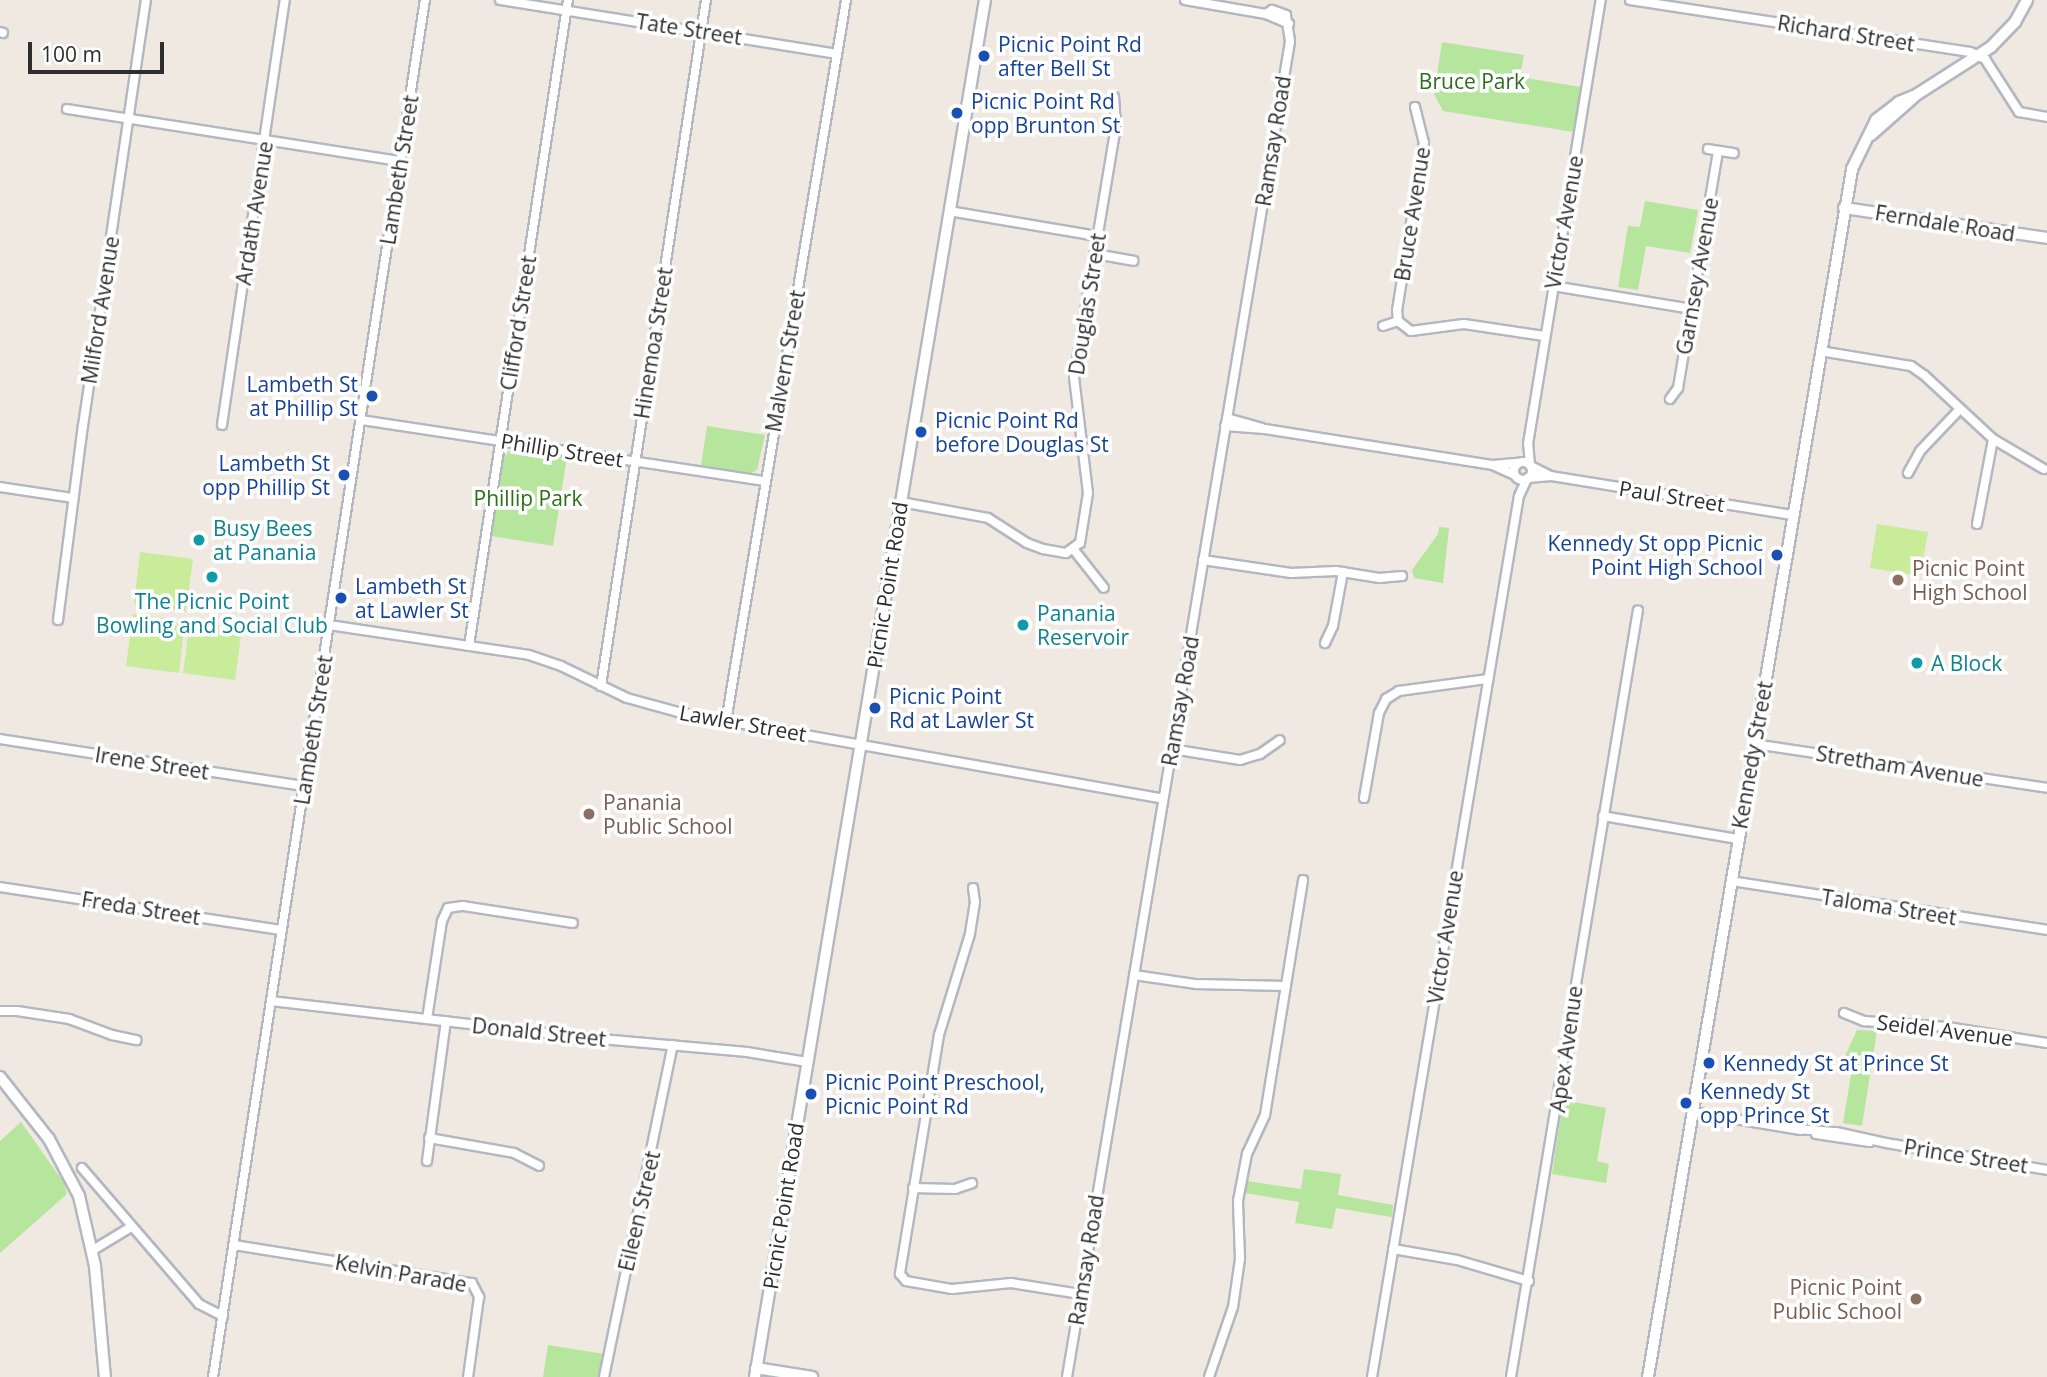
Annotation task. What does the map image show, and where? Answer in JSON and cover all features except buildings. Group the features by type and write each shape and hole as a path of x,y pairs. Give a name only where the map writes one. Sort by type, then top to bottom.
{"street":[{"name":"Milford Avenue","path":"58,621 73,498 146,0"},
{"name":"Ardath Avenue","path":"222,425 285,0"},
{"name":"Lambeth Street","path":"213,1377 425,0"},
{"name":"Tate Street","path":"500,0 837,54"},
{"name":"Clifford Street","path":"469,646 568,0"},
{"name":"Hinemoa Street","path":"601,686 706,0"},
{"name":"Malvern Street","path":"726,722 846,0"},
{"name":"Picnic Point Road","path":"756,1372 985,0"},
{"name":"Ramsay Road","path":"1067,1377 1290,41 1289,24 1266,13 1185,0"},
{"name":"Victor Avenue","path":"1372,1377 1519,496 1530,466 1528,444 1601,0"},
{"name":"Richard Street","path":"1630,0 1970,52 1977,56"},
{"name":"Kennedy Street","path":"1648,1377 1844,208 1854,162 1868,137 1916,95 1977,56 2004,35 2028,0"},
{"path":"1977,56 1985,60 2019,112 2047,117"},
{"name":"Douglas Street","path":"1073,550 1082,538 1088,493 1074,377 1116,125 1114,97"},
{"name":"Bruce Avenue","path":"1398,321 1397,310 1424,142 1415,107"},
{"path":"67,108 400,161"},
{"path":"1708,149 1734,153"},
{"name":"Garnsey Avenue","path":"1670,399 1678,388 1718,151"},
{"name":"Ferndale Road","path":"1844,208 2047,238"},
{"path":"949,211 1097,236"},
{"path":"1095,254 1133,261"},
{"path":"1553,286 1692,309"},
{"path":"1383,326 1398,321 1411,331 1470,324 1545,336"},
{"path":"1820,351 1911,366 1993,439 2044,469"},
{"path":"1908,473 1920,451 1959,410"},
{"name":"Phillip Street","path":"360,420 764,481"},
{"path":"1226,422 1493,465 1515,475"},
{"path":"1977,524 1993,439"},
{"name":"Victor Avenue","path":"1519,496 1514,467 1528,444"},
{"path":"1493,465 1519,462"},
{"name":"Paul Street","path":"1519,462 1551,476"},
{"name":"Paul Street","path":"1515,475 1527,478 1551,476 1793,515"},
{"path":"0,487 73,498"},
{"path":"901,502 982,517 999,523 1035,547 1061,553 1073,550 1104,587"},
{"path":"1203,559 1291,573 1343,572 1379,578 1402,576"},
{"path":"1325,643 1334,626 1343,572"},
{"name":"Apex Avenue","path":"1511,1377 1638,610"},
{"name":"Lawler Street","path":"329,625 540,659 646,704 726,722 1163,799"},
{"path":"1364,798 1379,713 1386,699 1399,691 1488,679"},
{"name":"Irene Street","path":"0,739 304,786"},
{"path":"1172,749 1240,760 1261,754 1280,740"},
{"name":"Stretham Avenue","path":"1754,744 2047,788"},
{"path":"1603,816 1738,839"},
{"path":"1209,1377 1233,1307 1240,1259 1236,1214 1241,1183 1247,1154 1265,1115 1303,880"},
{"name":"Taloma Street","path":"1731,881 2047,930"},
{"name":"Freda Street","path":"0,887 282,930"},
{"path":"973,888 972,926 939,1035 900,1270 906,1281 958,1290 1011,1283 1080,1294"},
{"path":"426,1019 442,921 449,908 463,906 573,923"},
{"path":"1134,975 1196,984 1286,986"},
{"name":"Donald Street","path":"271,1001 747,1052 807,1062"},
{"path":"0,1011 69,1019 112,1035 136,1040"},
{"name":"Seidel Avenue","path":"1844,1013 1864,1021 1947,1027 2047,1043"},
{"path":"427,1161 446,1021"},
{"name":"Eileen Street","path":"604,1377 673,1045"},
{"path":"0,1077 35,1118 67,1170 82,1206 93,1250 105,1377"},
{"name":"Prince Street","path":"1693,1111 1798,1129 1849,1142 1886,1143 2047,1170"},
{"path":"429,1138 507,1152 539,1166"},
{"path":"82,1168 200,1304 223,1316"},
{"path":"914,1188 955,1189 972,1184"},
{"path":"93,1250 131,1227"},
{"name":"Kelvin Parade","path":"234,1245 472,1283 479,1297 468,1377"},
{"path":"1393,1249 1457,1260 1529,1281"},
{"path":"756,1372 812,1377"}],"green space":[{"name":"Bruce Park","path":"1442,42 1524,55 1520,77 1581,87 1573,132 1443,111 1434,94"},
{"path":"1645,201 1698,210 1690,253 1646,246 1638,290 1618,287 1628,226 1640,227"},
{"path":"707,426 765,435 757,470 749,474 701,466"},
{"name":"Phillip Park","path":"517,449 567,456 553,546 491,536 502,460 509,451"},
{"path":"1877,524 1928,532 1920,576 1870,568"},
{"path":"1439,527 1449,528 1443,583 1414,578 1412,570 1438,534"},
{"path":"140,552 193,559 186,611 134,604"},
{"path":"133,614 185,621 179,673 126,666"},
{"path":"190,621 242,628 235,680 183,673"},
{"path":"1857,1030 1877,1031 1862,1126 1843,1123 1852,1069 1840,1067"},
{"path":"1563,1100 1606,1108 1597,1161 1609,1164 1606,1183 1552,1174"},
{"path":"21,1122 64,1183 67,1194 0,1253 0,1141"},
{"path":"1304,1169 1341,1174 1338,1195 1393,1205 1392,1217 1336,1208 1332,1229 1295,1223 1299,1202 1245,1193 1247,1181 1301,1189"},
{"path":"548,1345 604,1354 599,1377 543,1377"}],"place":[{"name":"Picnic Point Rd after Bell St","path":"984,56"},
{"name":"Picnic Point Rd opp Brunton St","path":"957,113"},
{"name":"Lambeth St at Phillip St","path":"372,396"},
{"name":"Picnic Point Rd before Douglas St","path":"921,432"},
{"name":"Lambeth St opp Phillip St","path":"344,475"},
{"name":"Busy Bees at Panania","path":"199,540"},
{"name":"Kennedy St opp Picnic Point High School","path":"1777,555"},
{"name":"The Picnic Point Bowling and Social Club","path":"212,577"},
{"name":"Picnic Point High School","path":"1898,580"},
{"name":"Lambeth St at Lawler St","path":"341,598"},
{"name":"Panania Reservoir","path":"1023,625"},
{"name":"A Block","path":"1917,663"},
{"name":"Picnic Point Rd at Lawler St","path":"875,708"},
{"name":"Panania Public School","path":"589,814"},
{"name":"Kennedy St at Prince St","path":"1709,1063"},
{"name":"Picnic Point Preschool, Picnic Point Rd","path":"811,1094"},
{"name":"Kennedy St opp Prince St","path":"1686,1103"},
{"name":"Picnic Point Public School","path":"1916,1299"}]}
